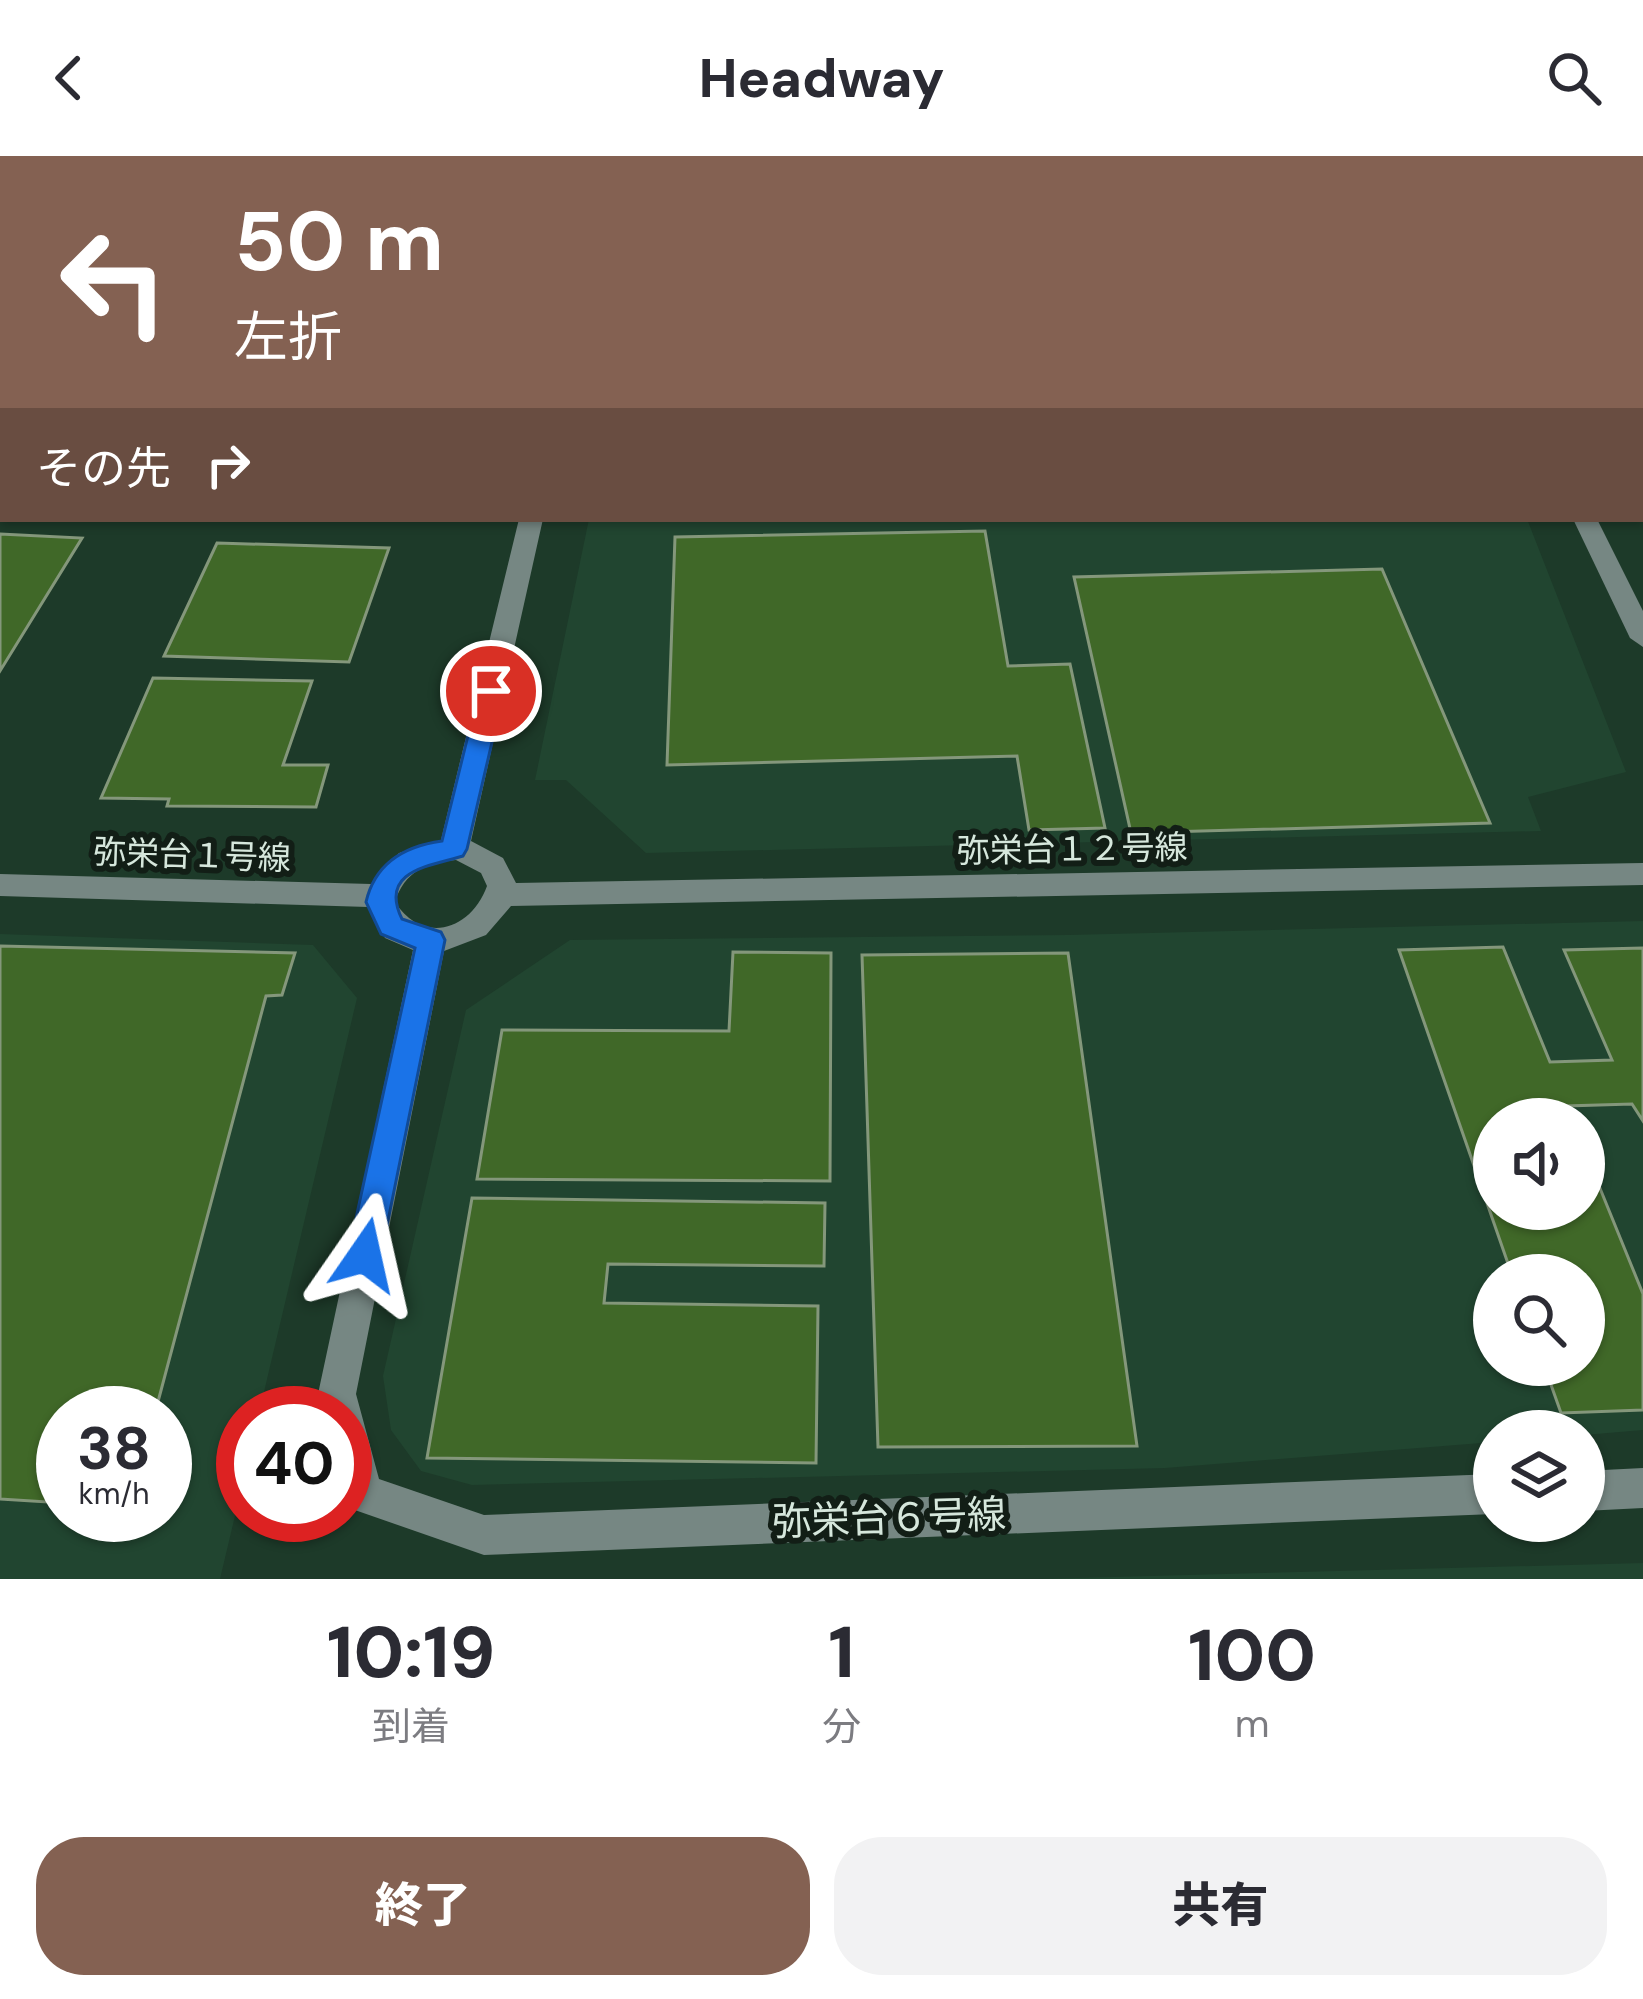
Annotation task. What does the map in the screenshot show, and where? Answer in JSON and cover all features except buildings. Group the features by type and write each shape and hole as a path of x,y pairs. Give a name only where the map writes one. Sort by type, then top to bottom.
{"street":[{"path":"454,849 530,522"},
{"path":"1586,522 1643,638"},
{"path":"454,849 491,863 500,875 501,896 488,919 474,929 430,940 404,935 391,926 383,914 381,896 390,875 421,854 454,849"},
{"name":"弥栄台１２号線","path":"501,896 1643,874"},
{"name":"弥栄台１号線","path":"0,885 381,896"},
{"path":"339,1386 430,940"},
{"path":"1605,1489 1643,1488"},
{"name":"弥栄台６号線","path":"372,1497 484,1535 1473,1495"}],"shaded area":[{"path":"588,522 1528,522 1626,772 1528,797 1541,831 646,853 566,780 535,780"},
{"path":"1643,921 1643,1430 1605,1433 1605,1410 1473,1410 1473,1444 1165,1468 472,1485 421,1471 391,1430 383,1376 466,1010 570,940 1069,935"},
{"path":"0,934 313,945 357,998 265,1386 216,1386 216,1542 229,1542 220,1579 0,1579"},
{"path":"1643,1563 1643,1579 1038,1579"}],"route":[{"path":"365,1255 430,940 404,935 391,926 380,902 383,888 404,863 421,854 454,849 491,691"}]}
